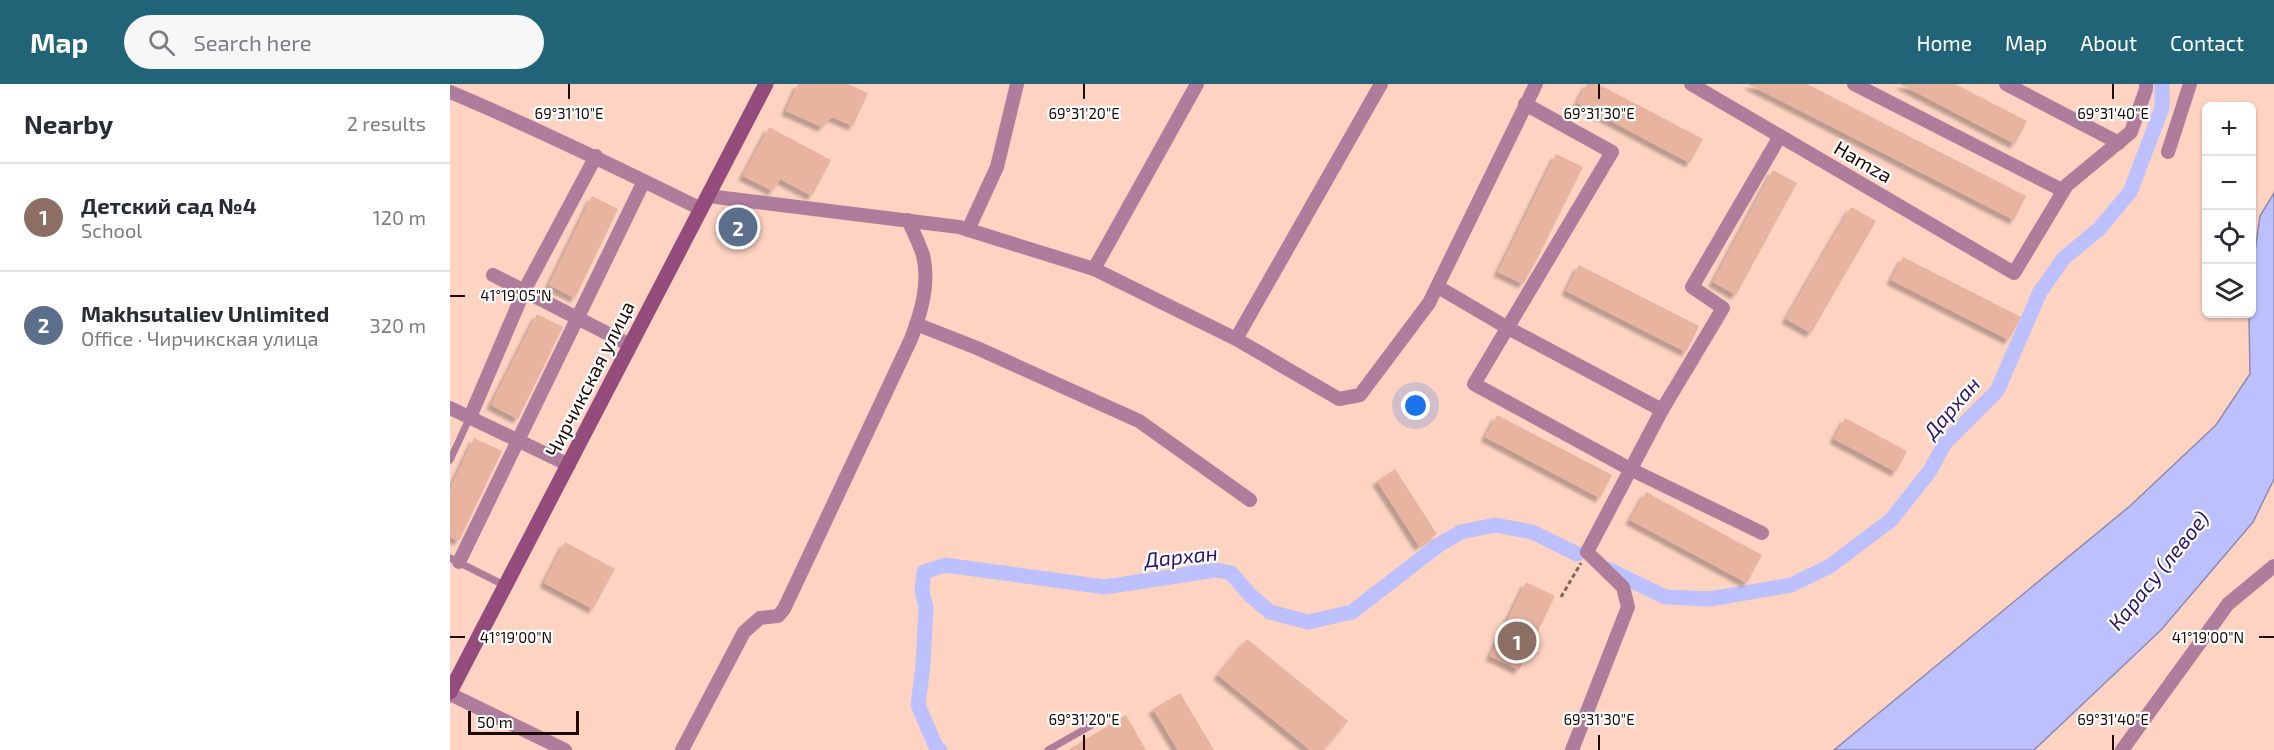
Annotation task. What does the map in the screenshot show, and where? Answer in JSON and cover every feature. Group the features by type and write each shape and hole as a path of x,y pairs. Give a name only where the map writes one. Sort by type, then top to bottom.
{"main road":[{"name":"Чирчикская улица","path":"450,693 766,84"}],"street":[{"path":"968,230 998,167 1017,84"},
{"path":"1094,269 1197,84"},
{"path":"1236,339 1381,84"},
{"path":"450,92 494,109 644,181 705,202 908,220 968,230 1094,269 1236,339 1339,399 1360,395 1429,303 1536,84"},
{"path":"1855,84 2058,188"},
{"path":"2006,84 2119,143 2131,132 2146,84"},
{"path":"2168,152 2190,84"},
{"name":"Hamza","path":"1699,86 2014,273 2067,185 2119,143"},
{"path":"1525,104 1612,152 1474,384 1630,469 1761,533"},
{"path":"1572,750 1628,607 1623,587 1587,552 1662,410 1723,308 1692,287 1780,136"},
{"path":"470,417 524,291 596,156"},
{"path":"455,560 518,439 644,181"},
{"path":"682,750 744,632 760,618 778,616 784,609 916,324 924,296 926,271 922,254 908,220"},
{"path":"493,275 630,345"},
{"path":"1437,290 1662,410"},
{"path":"916,324 977,348 1139,421 1250,500"},
{"path":"450,408 569,465"},
{"path":"2122,750 2228,604 2274,566"},
{"path":"450,693 565,750"}],"lane":[{"path":"450,460 470,417"},
{"path":"455,560 506,586"},
{"path":"1048,750 1092,725"}],"path":[{"path":"1561,597 1587,552"}],"water":[{"name":"Карасу (левое)","path":"2274,193 2274,479 2253,522 2161,630 2034,750 1834,750 2130,506 2216,425 2250,374 2249,318 2256,318 2256,244 2260,216"}],"building":[{"path":"798,84 848,84 868,93 853,126 832,117 822,127 786,111"},
{"path":"1587,84 1598,84 1703,139 1690,163 1577,103"},
{"path":"1748,84 1807,84 2026,196 2014,220"},
{"path":"1900,84 1955,84 2027,121 2015,144"},
{"path":"769,127 831,160 812,196 780,179 773,191 743,176"},
{"path":"1556,154 1583,167 1523,284 1498,272"},
{"path":"1773,170 1797,183 1736,295 1713,282"},
{"path":"592,196 618,209 575,298 549,285"},
{"path":"1851,207 1876,221 1811,333 1786,319"},
{"path":"1903,257 2021,317 2009,340 1891,280"},
{"path":"1579,265 1699,326 1686,352 1566,291"},
{"path":"537,314 563,327 518,419 491,405"},
{"path":"1497,415 1612,475 1600,498 1485,437"},
{"path":"1845,418 1907,451 1896,472 1834,439"},
{"path":"474,438 502,451 459,541 450,537 450,489"},
{"path":"1395,469 1437,534 1419,546 1377,481"},
{"path":"1646,492 1762,555 1747,583 1630,520"},
{"path":"565,542 615,569 593,609 544,583"},
{"path":"1526,582 1555,596 1519,670 1490,656"},
{"path":"1247,639 1348,721 1324,750 1310,750 1218,675"},
{"path":"1180,693 1214,750 1178,750 1153,709"},
{"path":"1126,715 1146,750 1068,750"}],"waterway":[{"name":"Дархан","path":"1608,569 1665,597 1710,599 1791,585 1830,566 1891,520 1929,472 1945,443 1997,391 2040,292 2064,258 2099,229 2130,192 2162,108 2162,84"},
{"name":"Дархан","path":"940,750 936,747 918,705 926,607 922,591 924,572 945,565 1105,587 1216,570 1231,573 1250,595 1270,612 1308,622 1352,612 1440,544 1461,532 1495,525 1532,532 1577,554"}],"place":[{"name":"Makhsutaliev Unlimited","path":"738,227"},
{"name":"Детский сад №4","path":"1517,641"}]}
